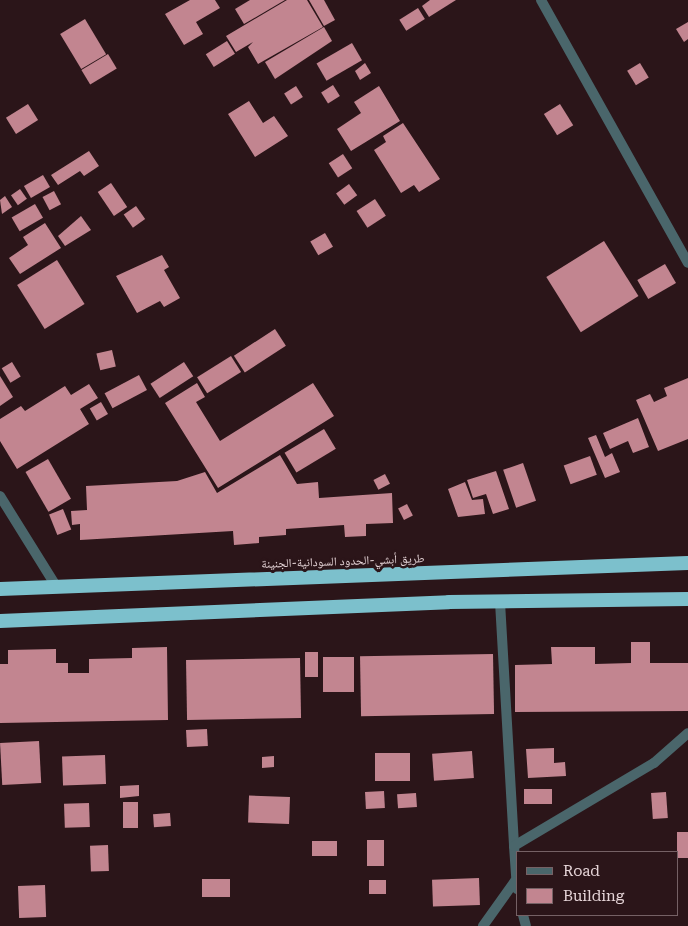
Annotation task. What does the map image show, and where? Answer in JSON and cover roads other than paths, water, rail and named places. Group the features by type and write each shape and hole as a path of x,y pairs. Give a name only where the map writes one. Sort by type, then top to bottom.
{"highway":[{"name":"طريق أبشي-الحدود السودانية-الجنينة","path":"0,589 688,563"},
{"path":"0,621 500,602 688,600"}],"street":[{"path":"541,0 688,263"},
{"path":"0,496 56,586"},
{"path":"483,926 516,885 500,602"},
{"path":"514,846 654,763 688,733"}]}
